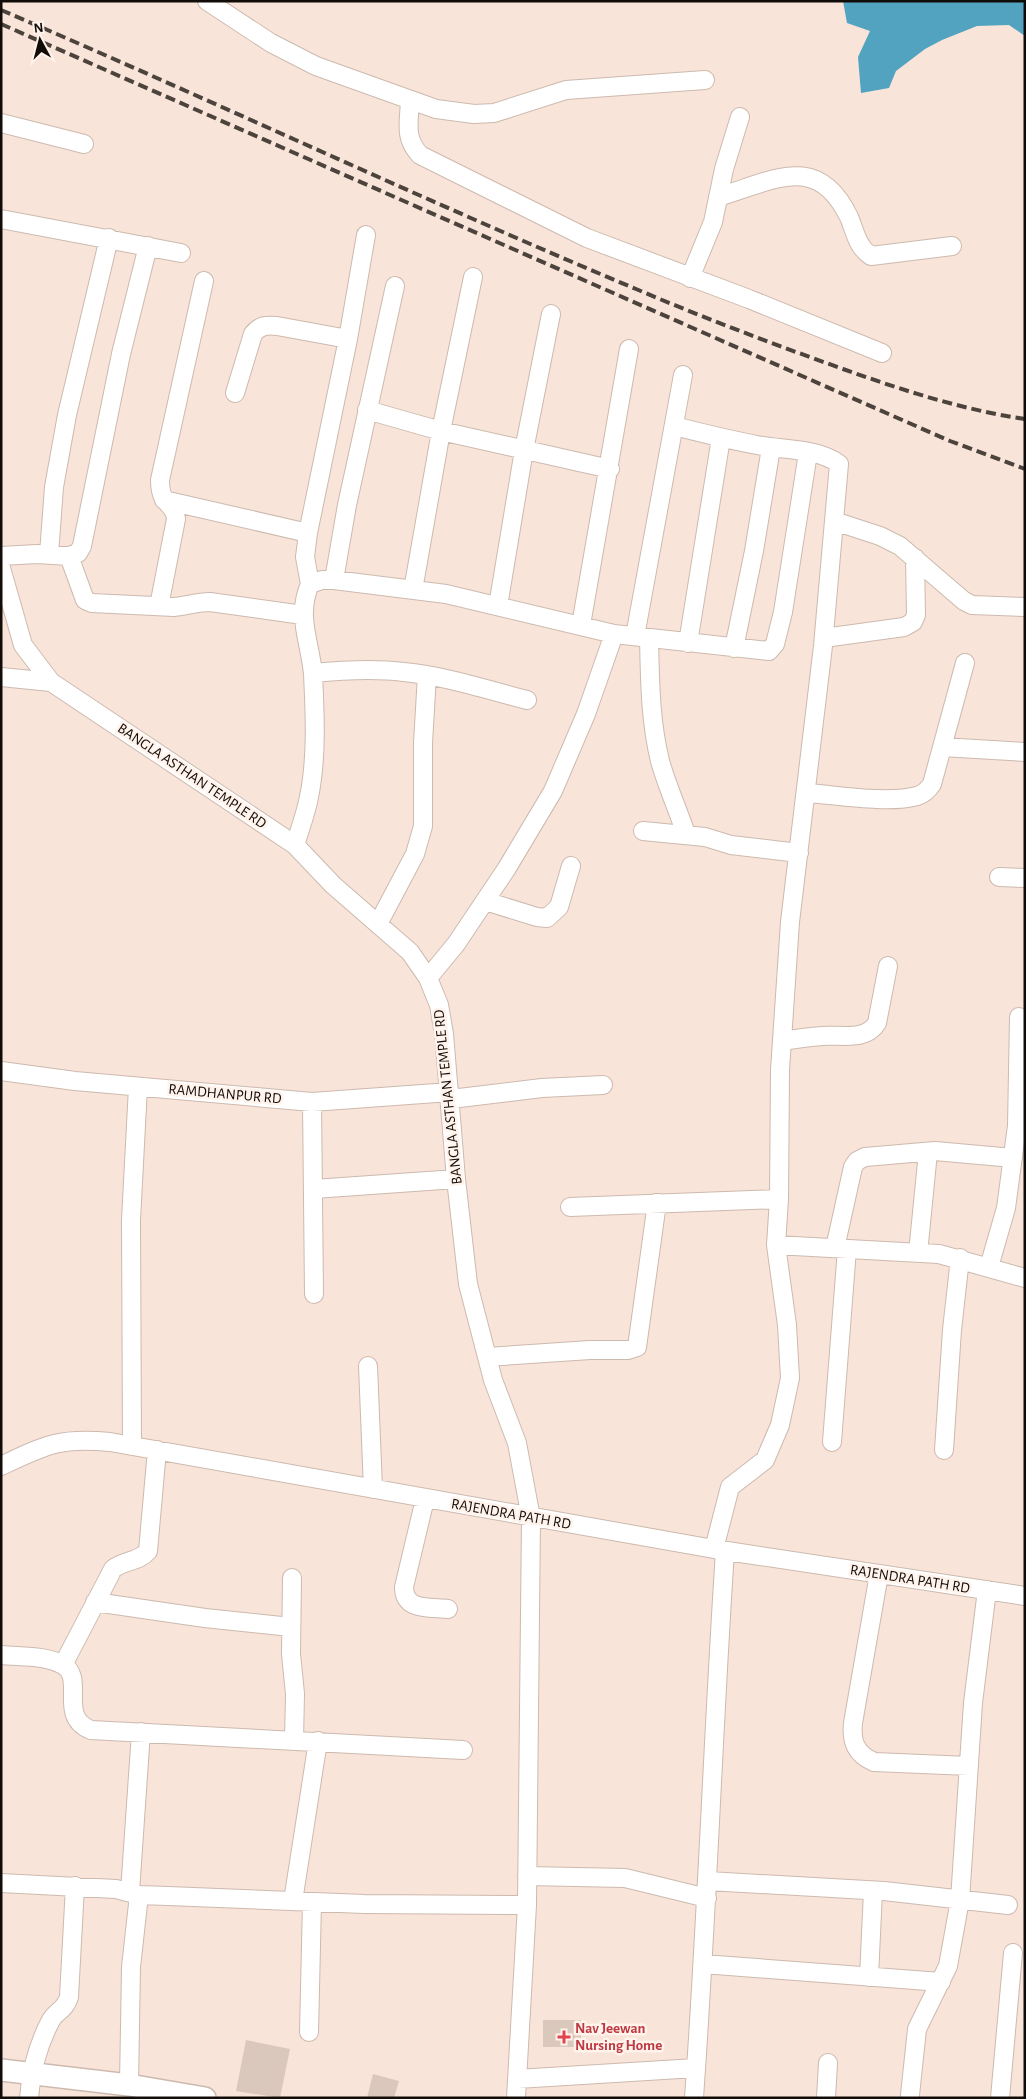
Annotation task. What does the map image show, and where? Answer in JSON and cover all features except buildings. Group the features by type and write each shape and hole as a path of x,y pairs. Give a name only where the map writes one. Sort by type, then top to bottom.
{"street":[{"path":"207,1 271,42 316,66 436,109 474,114 494,113 566,90 706,80"},
{"path":"410,101 408,132 411,145 420,155 587,238 882,353"},
{"path":"690,278 713,222 740,117"},
{"path":"1,123 84,144"},
{"path":"718,198 788,177 811,176 826,184 835,194 861,247 871,256 952,246"},
{"path":"1,219 181,253"},
{"path":"295,845 309,798 314,765 312,673 303,615 304,599 310,584 306,557 308,533 348,339 366,235"},
{"path":"48,554 54,487 66,415 109,238"},
{"path":"1,556 48,554 69,556 78,553 82,546 121,354 148,246"},
{"path":"413,590 441,431 473,277"},
{"path":"159,606 176,519 175,512 163,500 160,494 160,480 204,282"},
{"path":"334,580 367,410 395,286"},
{"path":"498,606 524,450 552,314"},
{"path":"235,393 253,334 258,328 266,325 277,326 348,339"},
{"path":"581,625 610,469 629,348"},
{"path":"683,375 642,637 660,762 686,834"},
{"path":"367,410 441,431 610,469"},
{"path":"674,426 721,438 808,453 833,459 839,464 824,638 807,793 790,922 782,1041 779,1200 776,1245 790,1362 790,1378 780,1425 765,1460 730,1488 719,1550 715,1705 704,1964 694,2098"},
{"path":"688,643 721,438"},
{"path":"734,648 754,551 771,448"},
{"path":"310,584 322,580 334,580 446,594 614,634 769,651 775,644 783,612 808,453"},
{"path":"163,500 308,533"},
{"path":"834,521 880,536 900,546 964,601 972,605 1025,607"},
{"path":"69,556 85,600 92,603 186,606 196,602 210,602 303,615"},
{"path":"824,638 904,627 913,622 916,610 915,558"},
{"name":"BANGLA ASTHAN TEMPLE RD","path":"1,568 23,645 51,682 295,845 333,885 410,952 428,978 438,1005 444,1034 456,1179 468,1284 487,1357 517,1443 531,1518 531,1671 527,1782 527,1905 516,2098"},
{"path":"428,978 456,944 485,901 553,791 586,714 614,634"},
{"path":"807,793 886,798 918,796 927,792 932,784 965,664"},
{"path":"312,673 358,669 427,675 527,700"},
{"path":"378,924 415,854 423,826 423,743 427,675"},
{"path":"1,677 51,682"},
{"path":"942,748 1025,752"},
{"path":"643,831 705,836 731,845 799,853"},
{"path":"485,901 537,917 547,918 559,907 572,866"},
{"path":"998,877 1025,878"},
{"path":"782,1041 825,1036 855,1036 873,1029 877,1023 888,966"},
{"path":"989,1267 1006,1208 1017,1126 1019,1017"},
{"name":"RAMDHANPUR RD","path":"1,1071 138,1087 312,1102 450,1096 604,1085"},
{"path":"132,1446 131,1220 138,1087"},
{"path":"312,1102 314,1294"},
{"path":"832,1442 841,1249 853,1167 857,1161 874,1155 928,1152 1013,1158"},
{"path":"918,1252 928,1152"},
{"path":"314,1189 456,1179"},
{"path":"570,1207 779,1200"},
{"path":"487,1357 590,1350 628,1350 637,1347 657,1203"},
{"path":"776,1245 918,1252 960,1258 1025,1278"},
{"path":"944,1450 952,1330 960,1258"},
{"path":"368,1366 373,1489"},
{"name":"RAJENDRA PATH RD","path":"1,1466 42,1446 64,1441 89,1440 156,1450 719,1550 1025,1596"},
{"path":"63,1665 113,1569 120,1563 142,1557 148,1550 156,1450"},
{"path":"425,1499 404,1587 404,1596 408,1602 416,1605 448,1609"},
{"path":"879,1574 853,1723 852,1736 856,1747 862,1757 874,1762 969,1766"},
{"path":"292,1578 291,1654 295,1694 294,1740"},
{"path":"910,2095 917,2029 941,1982 952,1952 960,1900 973,1703 986,1590"},
{"path":"95,1602 205,1618 291,1626"},
{"path":"1,1655 50,1661 63,1665 68,1670 72,1680 74,1717 81,1726 91,1730 463,1750"},
{"path":"129,2085 131,1967 141,1732"},
{"path":"293,1901 318,1741"},
{"path":"527,1876 625,1878 707,1890 873,1891 1008,1905"},
{"path":"1,1883 75,1886 135,1894 312,1902 527,1905"},
{"path":"29,2098 30,2074 51,2020 66,2007 69,1998 75,1886"},
{"path":"868,1977 873,1891"},
{"path":"309,2032 312,1902"},
{"path":"1000,2098 1013,1953"},
{"path":"704,1964 941,1982"},
{"path":"826,2098 828,2063"},
{"path":"517,2079 696,2068"},
{"path":"1,2070 129,2085 205,2098"}],"water":[{"path":"843,1 1025,1 1025,36 1009,25 977,26 925,49 896,71 889,88 861,93 858,57 870,31 847,23"}],"railway":[{"path":"1,10 477,221 687,310 817,360 910,392 956,405 1025,419"},
{"path":"1,24 950,441 1025,469"}],"place":[{"name":"Nav Jeewan Nursing Home","path":"564,2037"}]}
